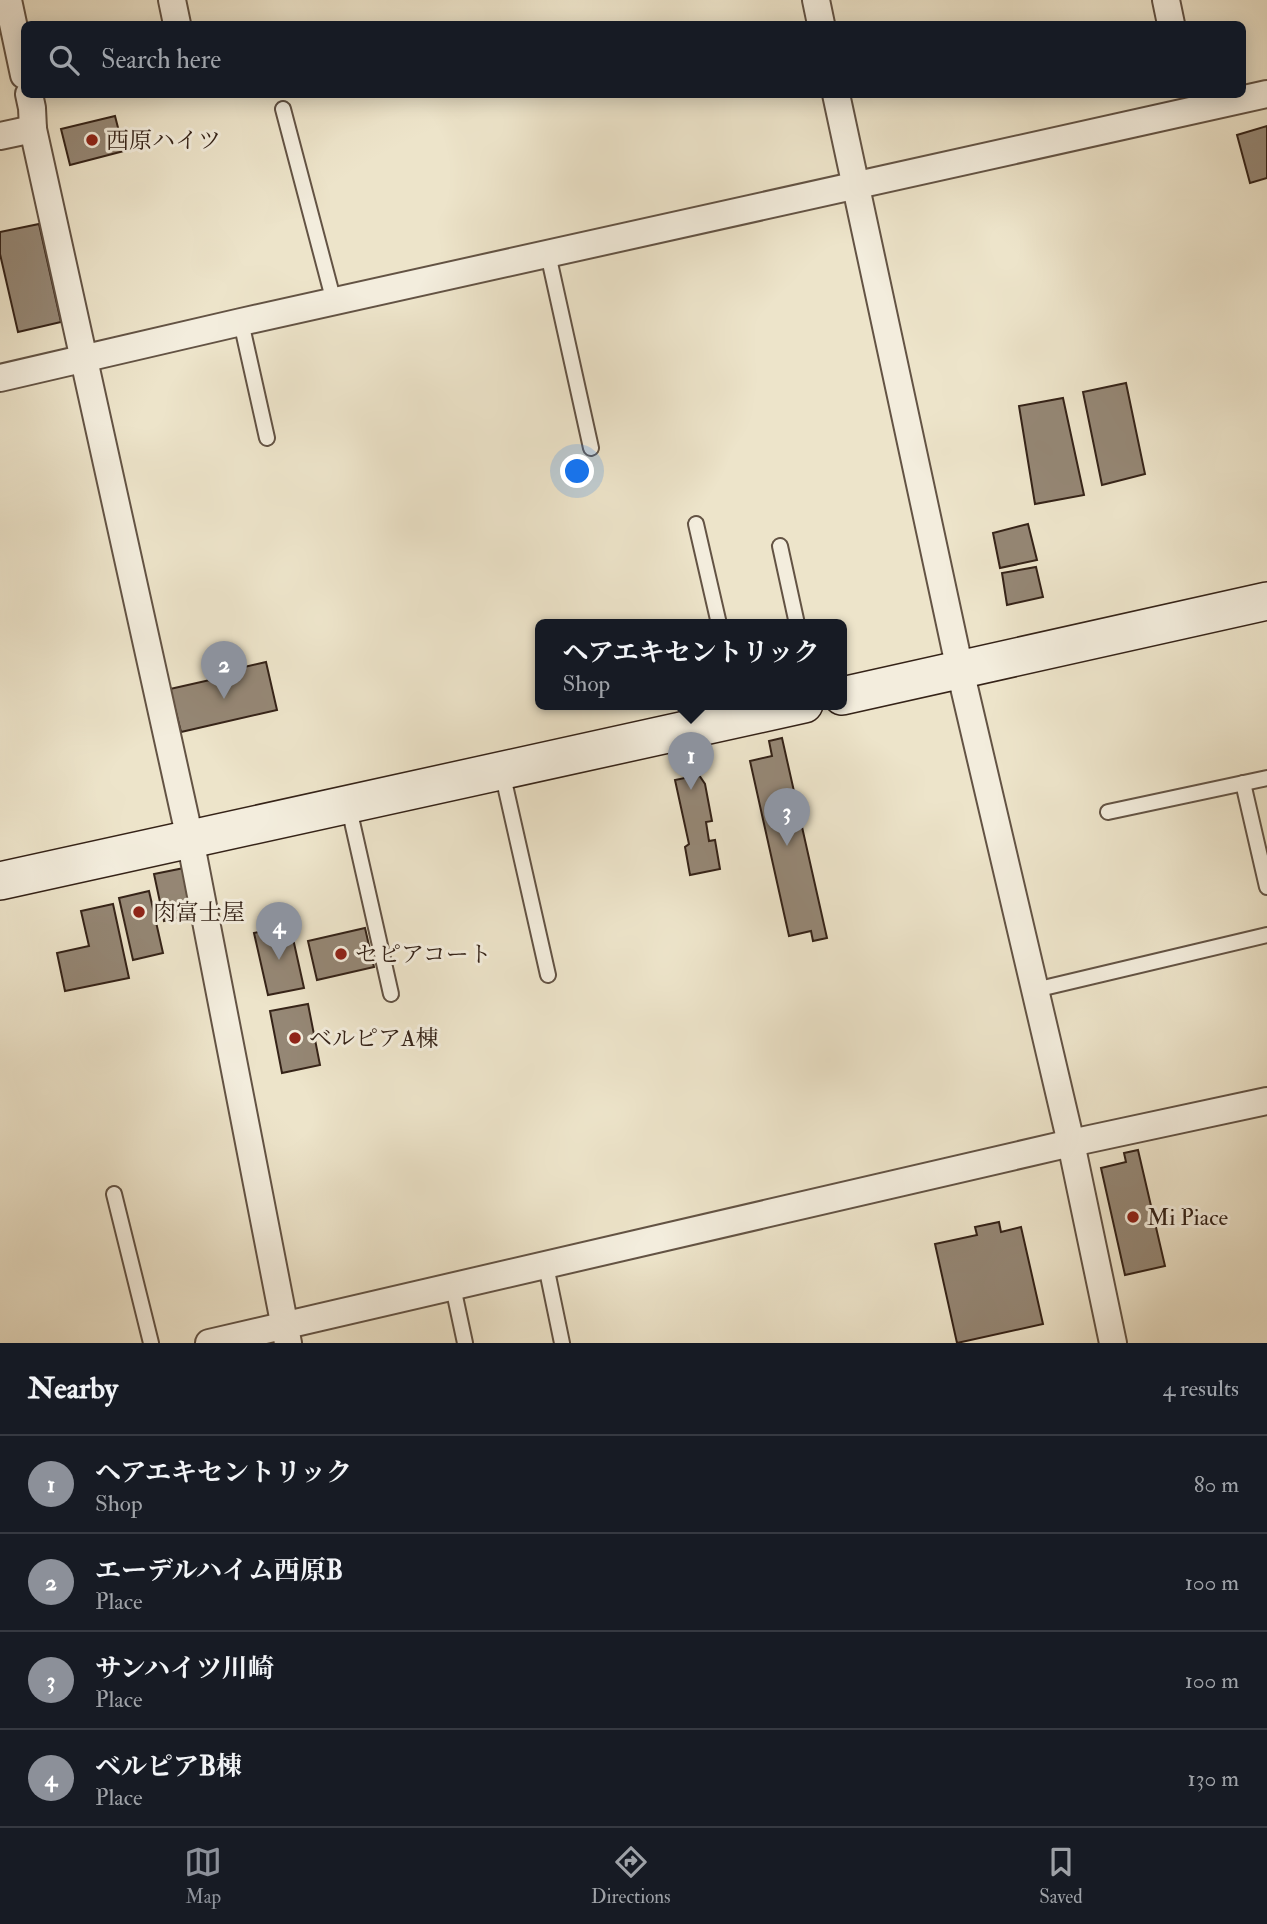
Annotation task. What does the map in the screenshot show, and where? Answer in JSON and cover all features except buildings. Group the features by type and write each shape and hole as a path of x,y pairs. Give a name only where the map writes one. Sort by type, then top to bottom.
{"street":[{"path":"8,0 21,61"},
{"path":"172,0 176,21"},
{"path":"816,0 820,21"},
{"path":"1166,0 1170,21"},
{"path":"1246,96 1267,94"},
{"path":"30,98 33,129 82,358 190,839 285,1335"},
{"path":"837,98 960,670 1071,1143 1112,1343"},
{"path":"0,378 856,186 1188,103 1232,98"},
{"path":"0,136 33,129"},
{"path":"847,695 1267,601"},
{"path":"0,881 502,771 740,711"},
{"path":"209,1343 285,1335 453,1287 1071,1143 1267,1101"}],"lane":[{"path":"283,109 334,302"},
{"path":"548,254 591,448"},
{"path":"241,322 267,438"},
{"path":"696,524 718,619"},
{"path":"780,546 796,619"},
{"path":"502,771 548,975"},
{"path":"1108,812 1267,778"},
{"path":"1243,783 1267,887"},
{"path":"348,804 391,994"},
{"path":"1035,990 1267,935"},
{"path":"114,1194 151,1343"},
{"path":"546,1266 562,1343"},
{"path":"453,1287 465,1343"}],"place":[{"name":"西原ハイツ","path":"92,140"},
{"name":"エーデルハイム西原B","path":"224,699"},
{"name":"ヘアエキセントリック","path":"691,790"},
{"name":"サンハイツ川崎","path":"787,846"},
{"name":"肉富士屋","path":"139,912"},
{"name":"セピアコート","path":"341,954"},
{"name":"ベルピアB棟","path":"279,960"},
{"name":"ベルピアA棟","path":"295,1038"},
{"name":"Mi Piace","path":"1133,1217"}]}
